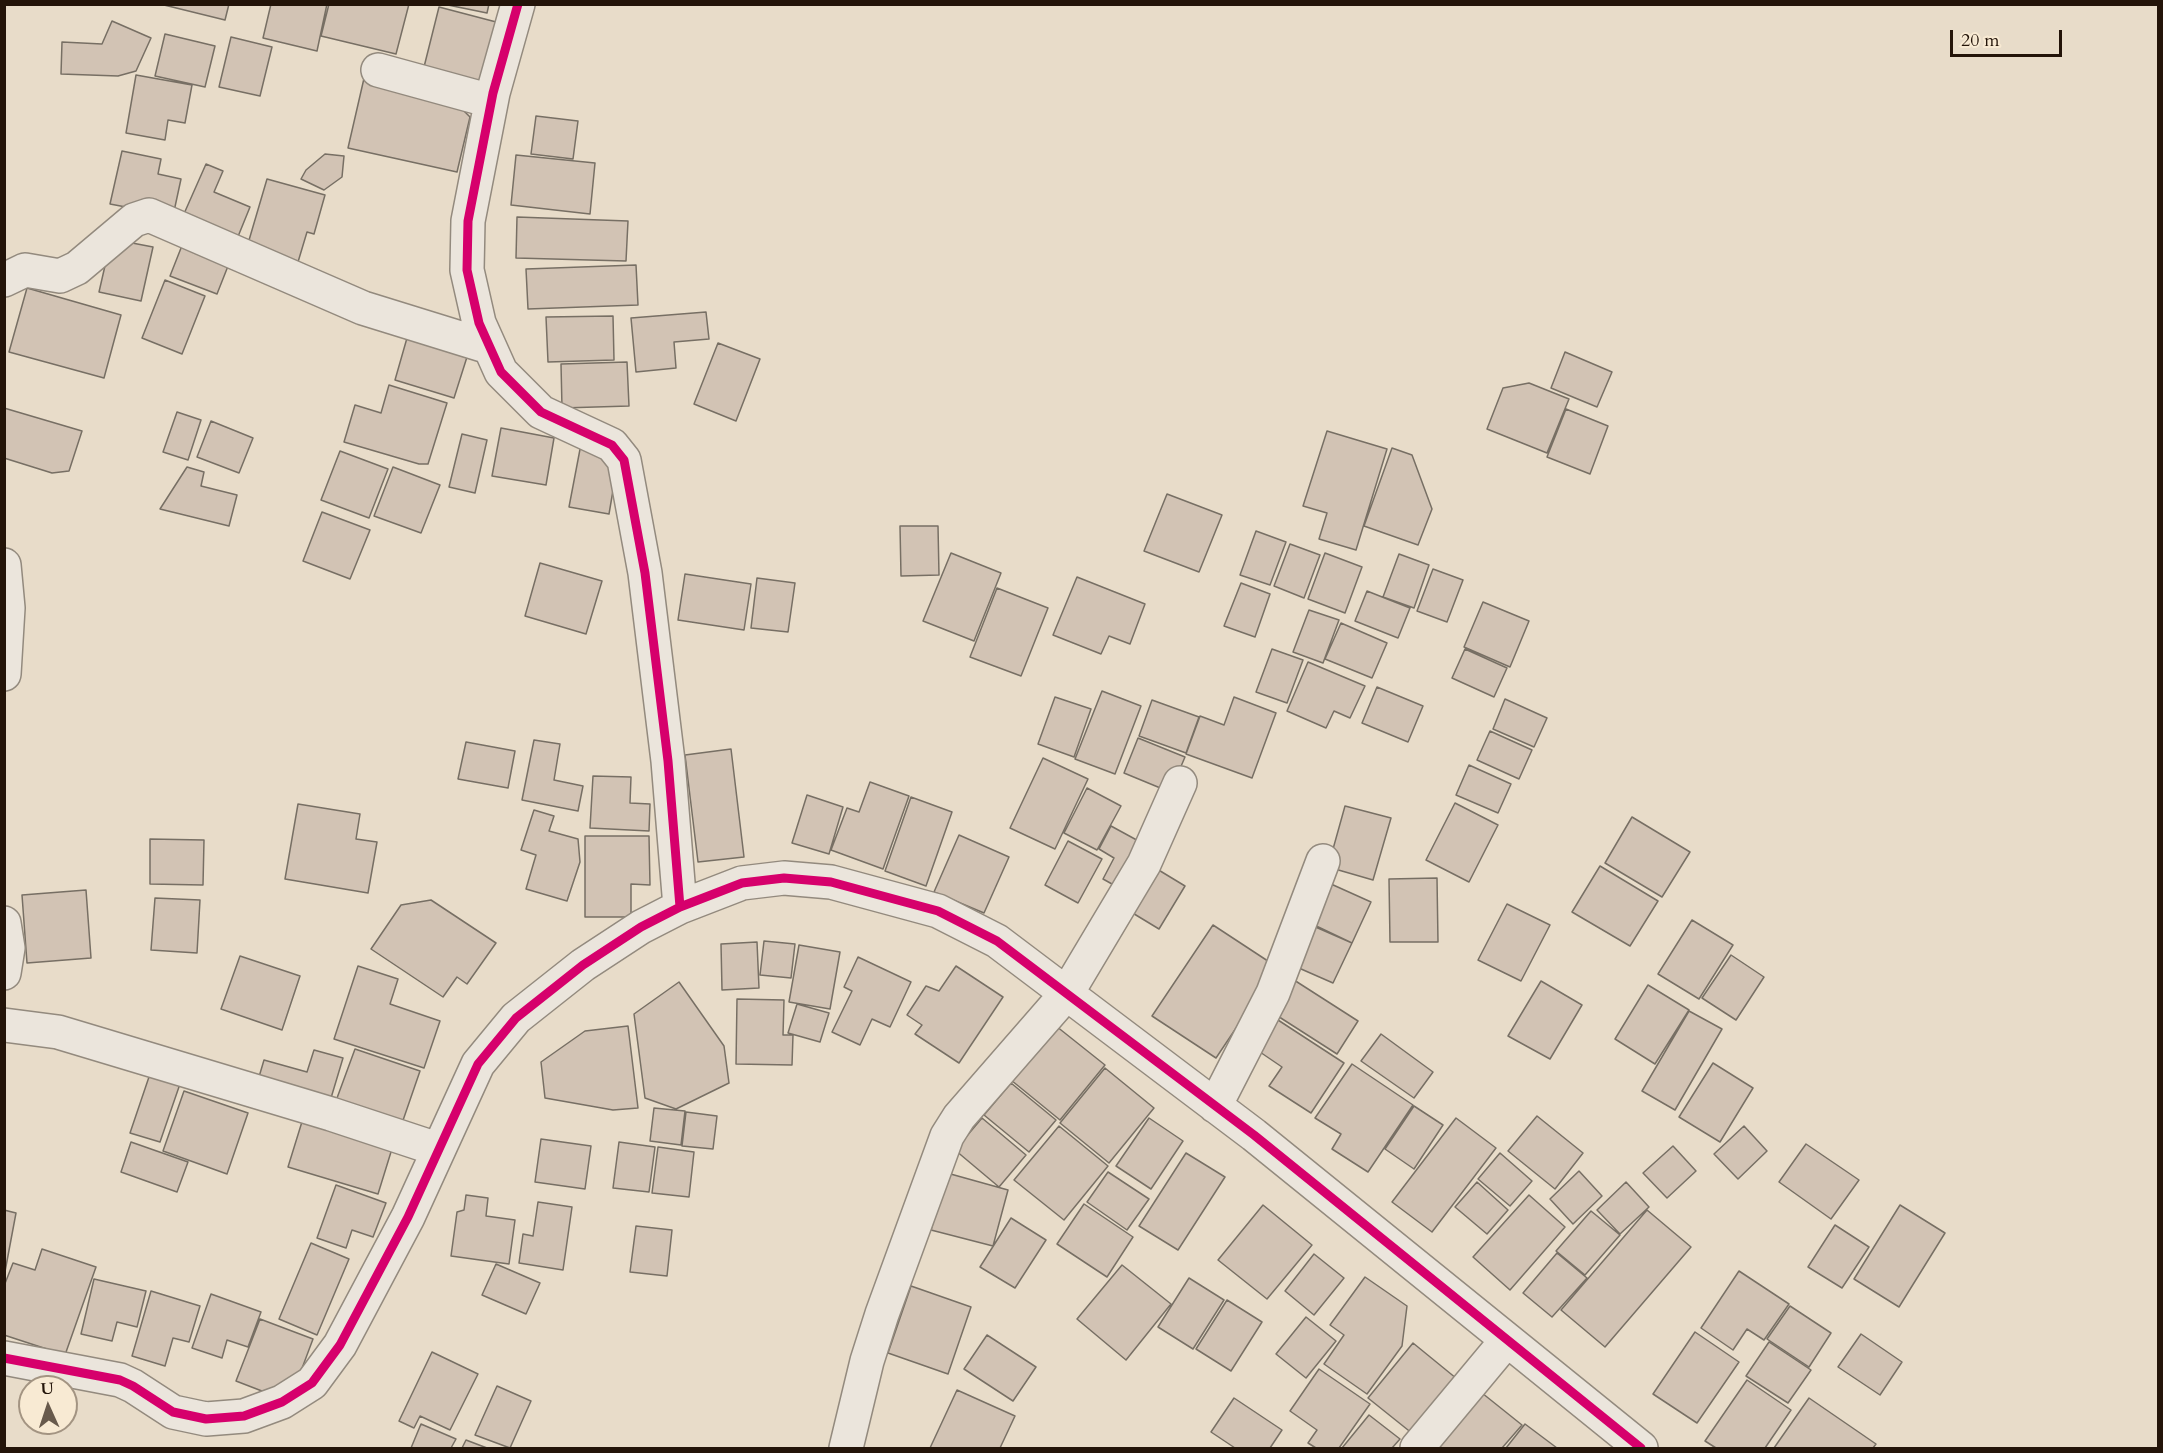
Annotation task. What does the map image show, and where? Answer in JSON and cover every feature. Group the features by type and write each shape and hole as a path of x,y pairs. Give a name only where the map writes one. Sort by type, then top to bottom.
{"street":[{"path":"518,4 491,102 468,221 467,270 479,323 501,372 541,412 612,445 624,460 645,573 668,761 680,907"},
{"path":"378,70 491,102"},
{"path":"4,280 25,270 60,276 77,268 134,220 149,214 363,308 489,346"},
{"path":"4,565 8,608 4,674"},
{"path":"846,1449 867,1361 940,1150 959,1117 1067,993 1143,864 1180,783"},
{"path":"1215,1106 1273,993 1323,861"},
{"path":"4,1358 120,1380 173,1412 206,1419 244,1416 282,1402 312,1383 340,1345 408,1217 437,1149 478,1064 516,1018 583,965 641,927 680,907 742,883 784,878 831,882 938,911 997,941 1215,1106 1641,1449"},
{"path":"4,923 8,948 4,973"},
{"path":"4,1025 58,1032 331,1114 437,1149"},
{"path":"1417,1449 1507,1340"}],"building":[{"path":"160,4 229,4 225,20"},
{"path":"271,4 327,4 317,51 263,38"},
{"path":"329,4 409,4 396,54 321,36"},
{"path":"443,4 489,4 487,13"},
{"path":"439,7 500,23 482,95 421,79"},
{"path":"112,21 151,38 136,71 118,76 61,74 62,42 102,44"},
{"path":"165,34 215,46 205,87 155,76"},
{"path":"231,37 272,47 260,96 219,87"},
{"path":"365,74 445,92 470,117 457,172 348,148"},
{"path":"136,75 192,85 185,123 168,120 165,140 126,133"},
{"path":"536,116 578,121 573,159 531,154"},
{"path":"122,151 161,159 158,174 181,179 173,216 110,204"},
{"path":"325,154 344,156 342,177 324,190 301,179 306,170"},
{"path":"516,155 595,163 590,214 511,205"},
{"path":"206,164 223,171 214,192 250,207 237,239 183,216"},
{"path":"267,179 325,195 314,234 307,232 298,262 247,247"},
{"path":"517,217 628,221 626,261 516,258"},
{"path":"127,242 153,247 141,301 99,292 107,257"},
{"path":"183,243 230,261 217,294 170,276"},
{"path":"636,265 638,305 528,309 526,269"},
{"path":"165,280 205,296 182,354 142,338"},
{"path":"27,288 121,315 104,378 9,352"},
{"path":"706,312 709,339 674,342 676,368 636,372 631,318"},
{"path":"613,316 614,360 548,362 546,317"},
{"path":"407,338 467,357 454,398 395,380"},
{"path":"718,343 760,359 736,421 694,404"},
{"path":"1565,352 1612,372 1597,407 1551,388"},
{"path":"627,362 629,406 562,408 561,364"},
{"path":"1529,383 1569,399 1547,453 1487,429 1503,388"},
{"path":"389,385 447,403 428,464 419,464 344,442 355,405 381,413"},
{"path":"4,408 82,431 69,471 52,473 4,458"},
{"path":"1566,409 1608,426 1590,474 1547,457"},
{"path":"177,412 201,420 188,460 163,452"},
{"path":"211,421 253,438 239,473 197,457"},
{"path":"501,428 554,438 546,485 492,476"},
{"path":"1327,431 1387,449 1356,550 1319,539 1327,513 1303,506"},
{"path":"462,434 487,440 475,493 449,487"},
{"path":"581,444 617,467 609,514 569,507"},
{"path":"1392,448 1412,455 1432,509 1418,545 1364,526"},
{"path":"340,451 388,469 369,518 321,500"},
{"path":"187,467 204,472 201,486 237,495 229,526 160,509"},
{"path":"393,467 440,485 421,533 374,516"},
{"path":"1167,494 1222,515 1199,572 1144,551"},
{"path":"322,512 370,530 350,579 303,561"},
{"path":"900,526 938,526 939,575 901,576"},
{"path":"1256,531 1286,542 1270,585 1240,575"},
{"path":"1290,544 1320,555 1304,598 1274,586"},
{"path":"951,553 1001,573 974,641 923,621"},
{"path":"1325,553 1362,567 1345,613 1308,599"},
{"path":"1399,554 1429,565 1414,608 1383,597"},
{"path":"540,563 602,581 586,634 525,616"},
{"path":"1433,569 1463,580 1447,622 1417,611"},
{"path":"685,574 751,584 744,630 678,620"},
{"path":"1077,577 1145,604 1130,644 1109,636 1101,654 1053,635"},
{"path":"757,578 795,583 788,632 751,628"},
{"path":"1241,583 1270,594 1255,637 1224,626"},
{"path":"997,588 1048,608 1021,676 970,657"},
{"path":"1367,591 1410,608 1398,638 1355,621"},
{"path":"1483,602 1529,621 1510,667 1464,647"},
{"path":"1309,610 1339,620 1323,663 1293,652"},
{"path":"1341,623 1387,643 1372,678 1325,659"},
{"path":"1272,649 1303,660 1287,703 1256,692"},
{"path":"1465,649 1507,668 1494,697 1452,678"},
{"path":"1308,662 1365,686 1350,718 1334,711 1326,728 1287,711"},
{"path":"1377,687 1423,706 1408,742 1362,723"},
{"path":"1102,691 1141,706 1115,774 1075,759"},
{"path":"1055,697 1091,709 1074,757 1038,744"},
{"path":"1234,697 1276,713 1252,778 1186,754 1200,716 1224,725"},
{"path":"1505,699 1547,718 1534,747 1493,729"},
{"path":"1152,700 1199,717 1186,753 1139,736"},
{"path":"1490,731 1532,750 1519,779 1477,760"},
{"path":"1138,738 1185,757 1170,792 1124,773"},
{"path":"534,740 560,744 554,780 583,786 578,811 522,800"},
{"path":"466,742 515,751 508,788 458,779"},
{"path":"731,749 744,857 698,862 685,755"},
{"path":"1043,758 1088,779 1055,849 1010,828"},
{"path":"1469,765 1511,784 1498,813 1456,795"},
{"path":"593,776 631,777 630,803 650,804 649,831 590,828"},
{"path":"870,782 909,796 883,869 831,850 847,808 859,812"},
{"path":"1087,788 1121,806 1097,850 1064,833"},
{"path":"807,795 843,807 829,854 792,843"},
{"path":"911,797 952,812 926,886 885,871"},
{"path":"1455,803 1498,825 1469,882 1426,860"},
{"path":"298,804 360,814 356,839 377,842 368,893 285,879"},
{"path":"1345,806 1391,818 1373,880 1328,867"},
{"path":"534,810 554,816 549,831 578,839 580,862 567,901 526,889 536,855 521,850"},
{"path":"1632,817 1690,852 1662,897 1605,863"},
{"path":"1111,826 1144,844 1121,889 1103,879 1114,858 1099,849"},
{"path":"959,835 1009,857 984,913 934,892"},
{"path":"585,836 649,836 650,885 631,884 631,917 585,917"},
{"path":"150,839 204,840 203,885 150,884"},
{"path":"1068,841 1102,859 1078,903 1045,885"},
{"path":"1152,866 1185,886 1159,929 1126,909"},
{"path":"1600,866 1658,901 1630,946 1572,912"},
{"path":"1437,878 1438,942 1390,942 1389,879"},
{"path":"1331,884 1371,902 1352,943 1312,924"},
{"path":"86,890 91,958 27,963 22,895"},
{"path":"155,898 200,900 197,953 151,950"},
{"path":"431,900 496,943 467,984 457,977 443,997 371,949 401,905"},
{"path":"1507,904 1550,925 1521,981 1478,960"},
{"path":"1692,920 1733,945 1699,999 1658,974"},
{"path":"1213,925 1277,967 1216,1058 1152,1016"},
{"path":"1311,925 1352,943 1333,983 1292,965"},
{"path":"764,941 795,944 791,978 760,975"},
{"path":"757,942 759,988 722,990 721,944"},
{"path":"799,945 840,952 830,1009 789,1002"},
{"path":"1731,955 1764,977 1736,1020 1702,998"},
{"path":"240,956 300,976 282,1030 221,1009"},
{"path":"858,957 911,982 890,1027 872,1019 860,1045 832,1032 852,991 844,987"},
{"path":"358,966 398,979 390,1004 440,1021 424,1068 334,1039"},
{"path":"956,966 1003,997 959,1063 915,1034 922,1025 907,1015 926,986 939,991"},
{"path":"1294,980 1358,1021 1337,1054 1273,1013"},
{"path":"1541,981 1582,1005 1550,1059 1508,1036"},
{"path":"679,982 724,1046 729,1083 676,1109 645,1098 634,1014"},
{"path":"1648,985 1689,1010 1655,1064 1615,1039"},
{"path":"737,999 784,1000 783,1035 793,1035 792,1065 736,1064"},
{"path":"797,1004 829,1013 820,1042 788,1033"},
{"path":"1689,1011 1722,1029 1675,1110 1642,1091"},
{"path":"1278,1020 1344,1063 1311,1113 1269,1086 1282,1067 1257,1050"},
{"path":"628,1026 638,1108 613,1110 545,1098 541,1062 585,1031"},
{"path":"1056,1026 1105,1065 1060,1120 1011,1080"},
{"path":"1381,1034 1433,1072 1414,1098 1361,1061"},
{"path":"355,1049 420,1071 399,1132 333,1109"},
{"path":"314,1050 343,1058 328,1108 256,1087 264,1060 307,1072"},
{"path":"1713,1063 1753,1088 1720,1142 1679,1117"},
{"path":"1352,1064 1413,1105 1368,1172 1332,1149 1341,1134 1315,1118"},
{"path":"1105,1068 1154,1108 1109,1163 1060,1123"},
{"path":"151,1071 181,1081 160,1142 130,1133"},
{"path":"1011,1083 1056,1120 1029,1152 984,1115"},
{"path":"184,1091 248,1113 227,1174 163,1151"},
{"path":"1414,1106 1443,1125 1414,1169 1385,1149"},
{"path":"654,1108 685,1111 681,1145 650,1141"},
{"path":"305,1112 395,1139 378,1194 288,1167"},
{"path":"686,1112 717,1116 713,1149 682,1146"},
{"path":"1537,1116 1583,1153 1555,1189 1508,1151"},
{"path":"982,1118 1026,1155 999,1187 955,1150"},
{"path":"1149,1118 1183,1141 1151,1189 1116,1166"},
{"path":"1456,1118 1496,1148 1432,1232 1392,1202"},
{"path":"1059,1126 1108,1166 1064,1220 1014,1180"},
{"path":"1744,1126 1767,1151 1738,1179 1714,1154"},
{"path":"541,1139 591,1146 585,1189 535,1182"},
{"path":"131,1142 188,1162 177,1192 121,1172"},
{"path":"619,1142 655,1147 649,1192 613,1188"},
{"path":"1806,1144 1859,1180 1831,1219 1779,1182"},
{"path":"1673,1146 1696,1171 1667,1198 1643,1173"},
{"path":"658,1147 694,1152 689,1197 652,1193"},
{"path":"1186,1153 1225,1177 1178,1250 1139,1226"},
{"path":"1500,1153 1532,1181 1510,1206 1478,1179"},
{"path":"1579,1171 1602,1196 1573,1224 1550,1199"},
{"path":"1108,1172 1149,1199 1127,1230 1087,1202"},
{"path":"947,1173 1008,1190 993,1246 931,1230"},
{"path":"1477,1182 1508,1210 1487,1234 1455,1207"},
{"path":"1626,1182 1649,1207 1620,1234 1597,1210"},
{"path":"336,1185 386,1203 373,1237 352,1230 346,1248 317,1238"},
{"path":"466,1195 488,1198 486,1216 515,1220 509,1264 451,1256 457,1212 464,1210"},
{"path":"1529,1195 1565,1227 1510,1290 1473,1257"},
{"path":"538,1202 572,1207 563,1270 519,1263 523,1234 533,1236"},
{"path":"1084,1204 1133,1237 1107,1277 1057,1244"},
{"path":"1263,1205 1312,1245 1267,1299 1218,1260"},
{"path":"1900,1205 1945,1233 1899,1307 1854,1279"},
{"path":"4,1210 16,1213 4,1277"},
{"path":"1647,1210 1691,1247 1605,1347 1561,1310"},
{"path":"1591,1211 1620,1235 1585,1275 1556,1251"},
{"path":"1011,1218 1046,1240 1015,1288 980,1267"},
{"path":"1835,1225 1869,1247 1842,1288 1808,1267"},
{"path":"636,1226 672,1230 667,1276 630,1272"},
{"path":"311,1243 349,1259 317,1335 279,1319"},
{"path":"42,1249 96,1267 65,1355 4,1335 4,1286 13,1263 35,1270"},
{"path":"1557,1253 1587,1278 1552,1317 1523,1293"},
{"path":"1314,1254 1344,1278 1314,1315 1285,1291"},
{"path":"496,1264 540,1283 526,1314 482,1295"},
{"path":"1122,1265 1171,1304 1126,1360 1077,1319"},
{"path":"1739,1271 1789,1304 1764,1340 1747,1329 1733,1350 1701,1328"},
{"path":"1365,1277 1407,1306 1402,1346 1367,1394 1324,1364 1344,1335 1330,1325"},
{"path":"1189,1278 1224,1300 1193,1349 1158,1327"},
{"path":"94,1279 146,1291 137,1327 117,1322 112,1341 81,1334"},
{"path":"911,1286 971,1307 948,1374 888,1353"},
{"path":"151,1291 200,1306 189,1342 173,1338 165,1366 132,1356"},
{"path":"211,1294 261,1312 248,1347 227,1340 222,1358 192,1348"},
{"path":"1227,1300 1262,1322 1231,1371 1196,1349"},
{"path":"1790,1306 1831,1333 1809,1367 1767,1339"},
{"path":"1306,1317 1336,1341 1306,1378 1276,1354"},
{"path":"260,1319 313,1339 295,1387 280,1398 236,1381"},
{"path":"1695,1332 1739,1362 1697,1423 1653,1394"},
{"path":"1861,1334 1902,1362 1880,1395 1838,1367"},
{"path":"987,1335 1036,1367 1013,1401 964,1369"},
{"path":"1769,1342 1811,1370 1788,1403 1746,1376"},
{"path":"1413,1343 1462,1383 1418,1438 1368,1398"},
{"path":"432,1352 478,1374 450,1430 420,1416 414,1428 399,1421"},
{"path":"1319,1369 1370,1404 1339,1448 1316,1448 1308,1443 1317,1430 1290,1411"},
{"path":"1747,1380 1791,1410 1765,1448 1716,1448 1705,1441"},
{"path":"1472,1385 1522,1425 1502,1448 1438,1448"},
{"path":"497,1386 531,1401 510,1448 475,1435"},
{"path":"957,1390 1015,1416 1000,1448 930,1448"},
{"path":"1234,1398 1282,1430 1270,1448 1235,1448 1211,1432"},
{"path":"1809,1398 1876,1444 1873,1448 1774,1448"},
{"path":"1369,1415 1400,1439 1392,1448 1342,1448"},
{"path":"421,1424 456,1439 451,1448 411,1448"},
{"path":"1525,1424 1557,1448 1506,1448"},
{"path":"466,1440 487,1448 462,1448"}],"cycle path":[{"path":"518,4 493,93 468,221 467,270 479,323 501,372 541,412 612,445 624,460 645,573 668,761 680,907"},
{"path":"4,1358 120,1380 173,1412 206,1419 244,1416 282,1402 312,1383 340,1345 408,1217 478,1064 516,1018 583,965 641,927 680,907 742,883 784,878 831,882 938,911 997,941 1254,1135 1641,1448"}]}
